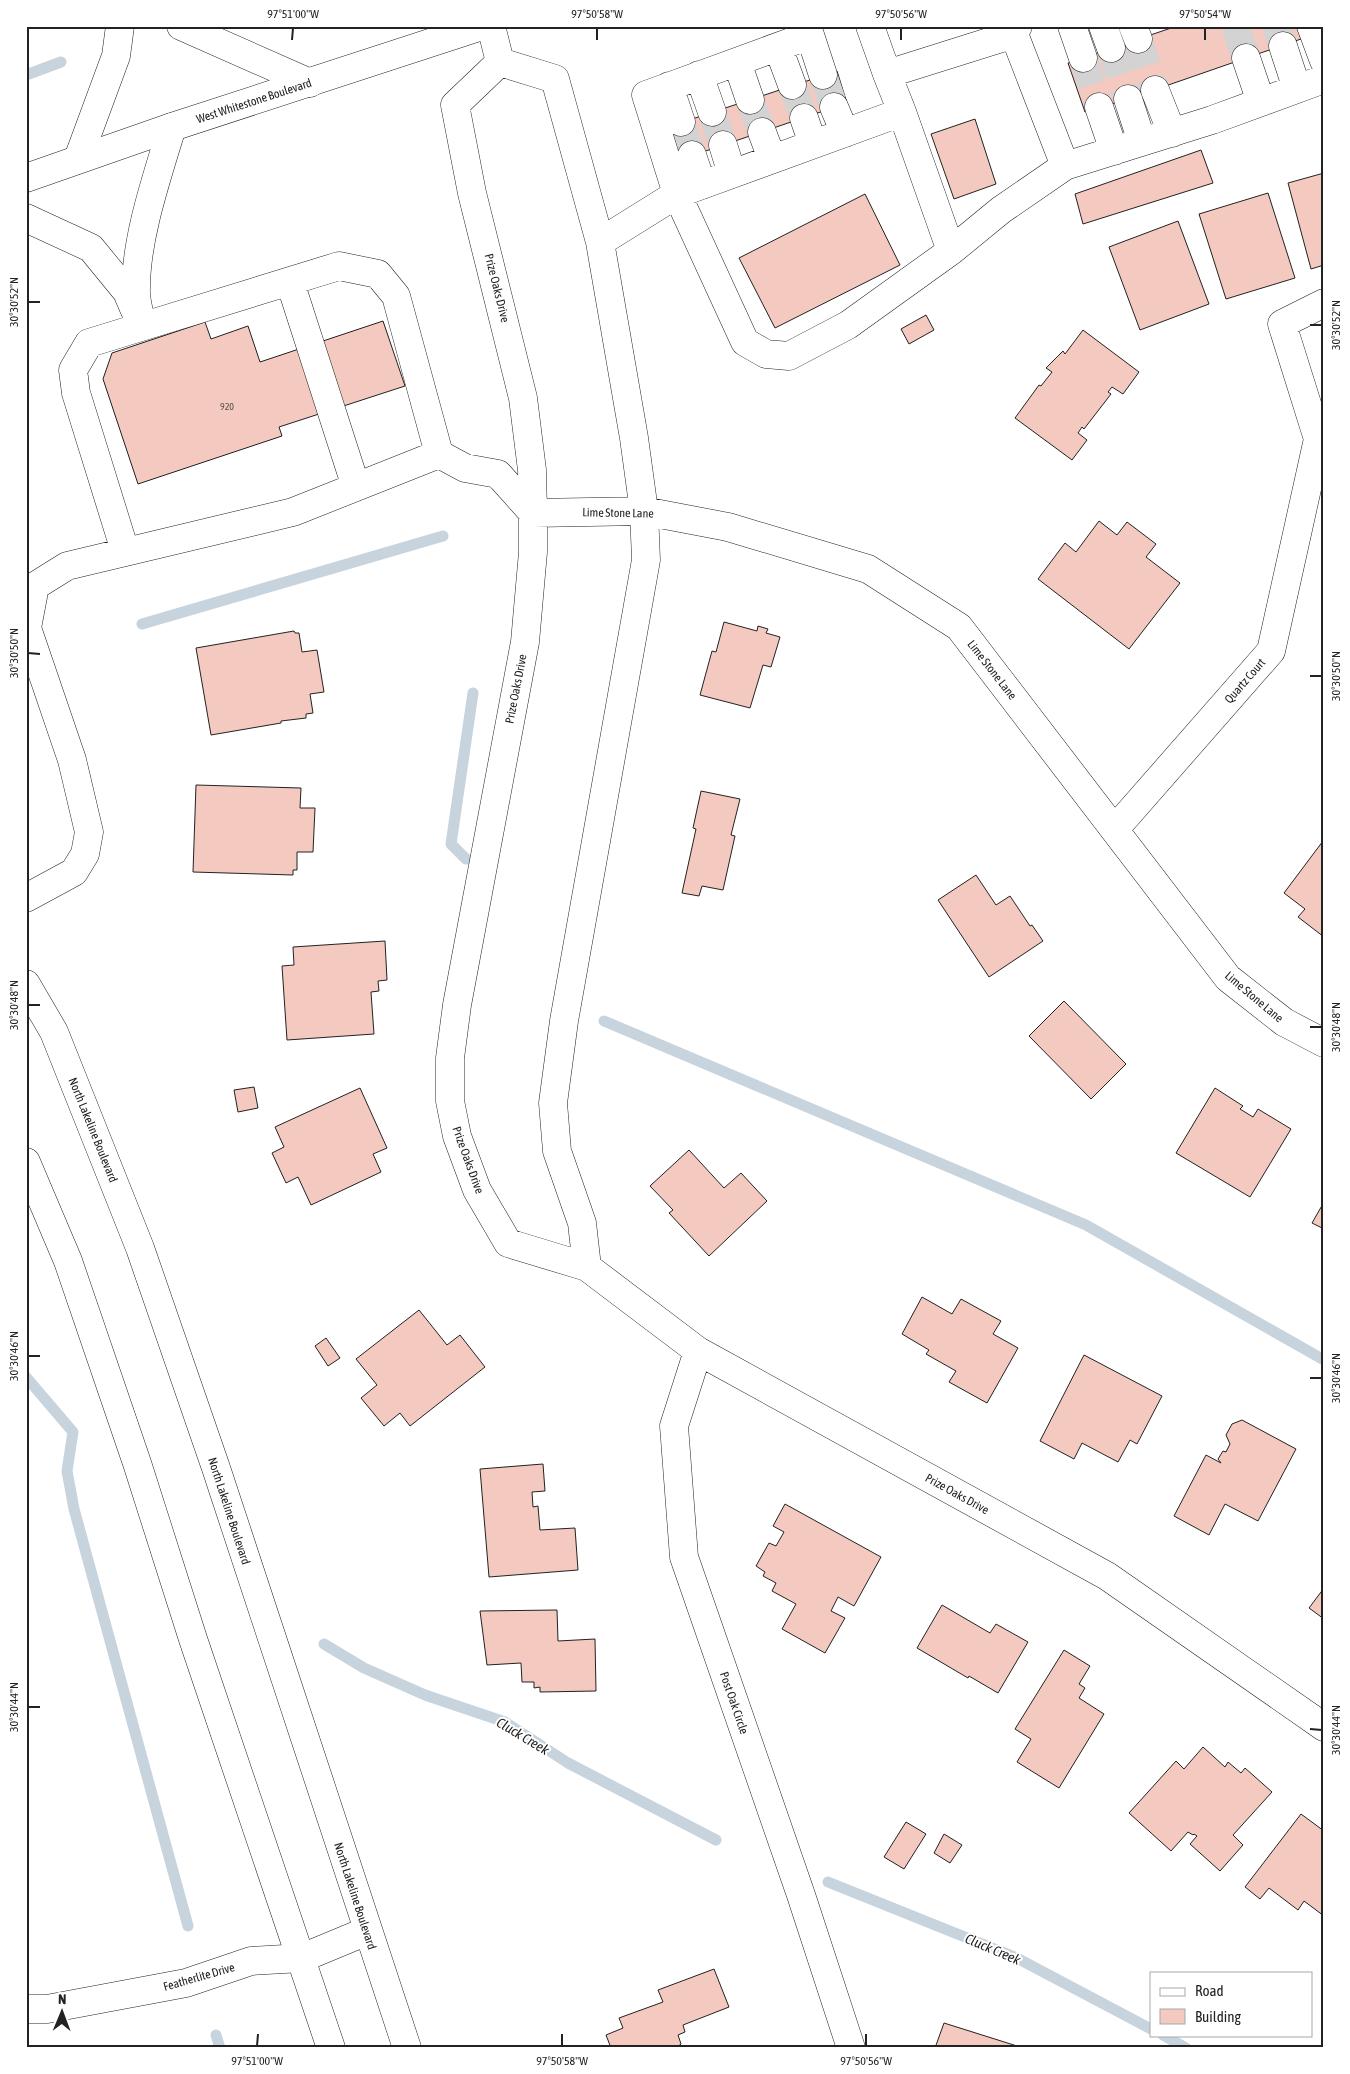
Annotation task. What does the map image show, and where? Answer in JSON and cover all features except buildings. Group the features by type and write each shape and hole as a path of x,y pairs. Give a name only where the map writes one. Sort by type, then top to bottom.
{"street":[{"path":"78,159 116,56 120,26"},
{"path":"182,26 310,83"},
{"name":"West Whitestone Boulevard","path":"26,178 172,127 482,26"},
{"path":"490,26 500,62 554,79 600,242 634,438 644,511 646,560 564,1021 553,1102 557,1151 582,1223 587,1268"},
{"path":"1072,26 1083,58"},
{"path":"1311,26 1324,61"},
{"path":"876,28 887,74 950,251"},
{"path":"823,75 814,29 778,47 646,95 690,189 745,342 766,354 789,356 848,325 950,251 1000,210 1065,166 1172,133 1324,79"},
{"path":"887,74 1016,30 1065,166"},
{"path":"1282,46 1297,89"},
{"path":"778,47 792,85"},
{"path":"1246,58 1261,102"},
{"name":"Prize Oaks Drive","path":"500,62 455,104 472,193 523,398 532,470 533,513 533,552 525,642 457,1005 450,1058 450,1101 457,1136 477,1190 508,1243 587,1268 698,1351 1108,1576 1324,1727"},
{"path":"736,62 750,100"},
{"path":"699,75 712,112"},
{"path":"669,86 681,122"},
{"path":"1155,90 1172,133"},
{"path":"1128,99 1142,142"},
{"path":"834,107 845,133"},
{"path":"1099,107 1114,151"},
{"path":"600,242 690,189 902,112"},
{"path":"804,118 813,144"},
{"path":"142,326 135,289 139,260 148,208 172,127"},
{"path":"762,132 772,159"},
{"path":"722,145 732,174"},
{"path":"690,189 692,155"},
{"path":"26,218 91,248 127,292 142,326"},
{"path":"125,551 76,393 73,370 89,343 340,266 378,274 396,296 439,454 465,468 498,474 533,513"},
{"path":"290,282 356,487"},
{"path":"1321,438 1282,324 1324,303"},
{"name":"Quartz Court","path":"1114,829 1271,651 1321,438"},
{"path":"26,898 74,872 85,854 89,832 72,760 27,628 31,580 67,566 293,512 439,454"},
{"name":"Lime Stone Lane","path":"533,513 644,511 728,527 868,569 959,627 1228,978 1284,1022 1324,1043"},
{"name":"North Lakeline Boulevard","path":"26,984 54,1032 140,1248 216,1468 406,2048"},
{"path":"26,1162 68,1261 331,2048"},
{"name":"Post Oak Circle","path":"698,1351 674,1426 684,1558 801,1894 851,2048"},
{"name":"Featherlite Drive","path":"26,2010 47,2009 186,1983 251,1962 302,1958 367,1931"}],"waterway":[{"path":"26,75 61,62"},
{"path":"142,624 443,536"},
{"path":"466,859 451,844 473,693"},
{"path":"604,1021 1086,1225 1324,1360"},
{"path":"26,1377 73,1432 67,1471 74,1509 188,1926"},
{"name":"Cluck Creek","path":"324,1644 364,1668 425,1695 505,1722 568,1763 716,1840"},
{"name":"Cluck Creek","path":"828,1882 1017,1958 1150,2028"},
{"path":"216,2035 220,2048"},
{"name":"Cluck Creek","path":"1165,2036 1186,2048"}],"tunnel":[{"path":"1235,26 1246,58"},
{"path":"1276,26 1283,46"},
{"path":"1138,39 1155,90"},
{"path":"1111,48 1128,99"},
{"path":"1083,58 1099,107"},
{"path":"823,75 834,107"},
{"path":"792,85 804,118"},
{"path":"750,100 762,132"},
{"path":"712,112 723,145"},
{"path":"681,122 692,155"}]}
